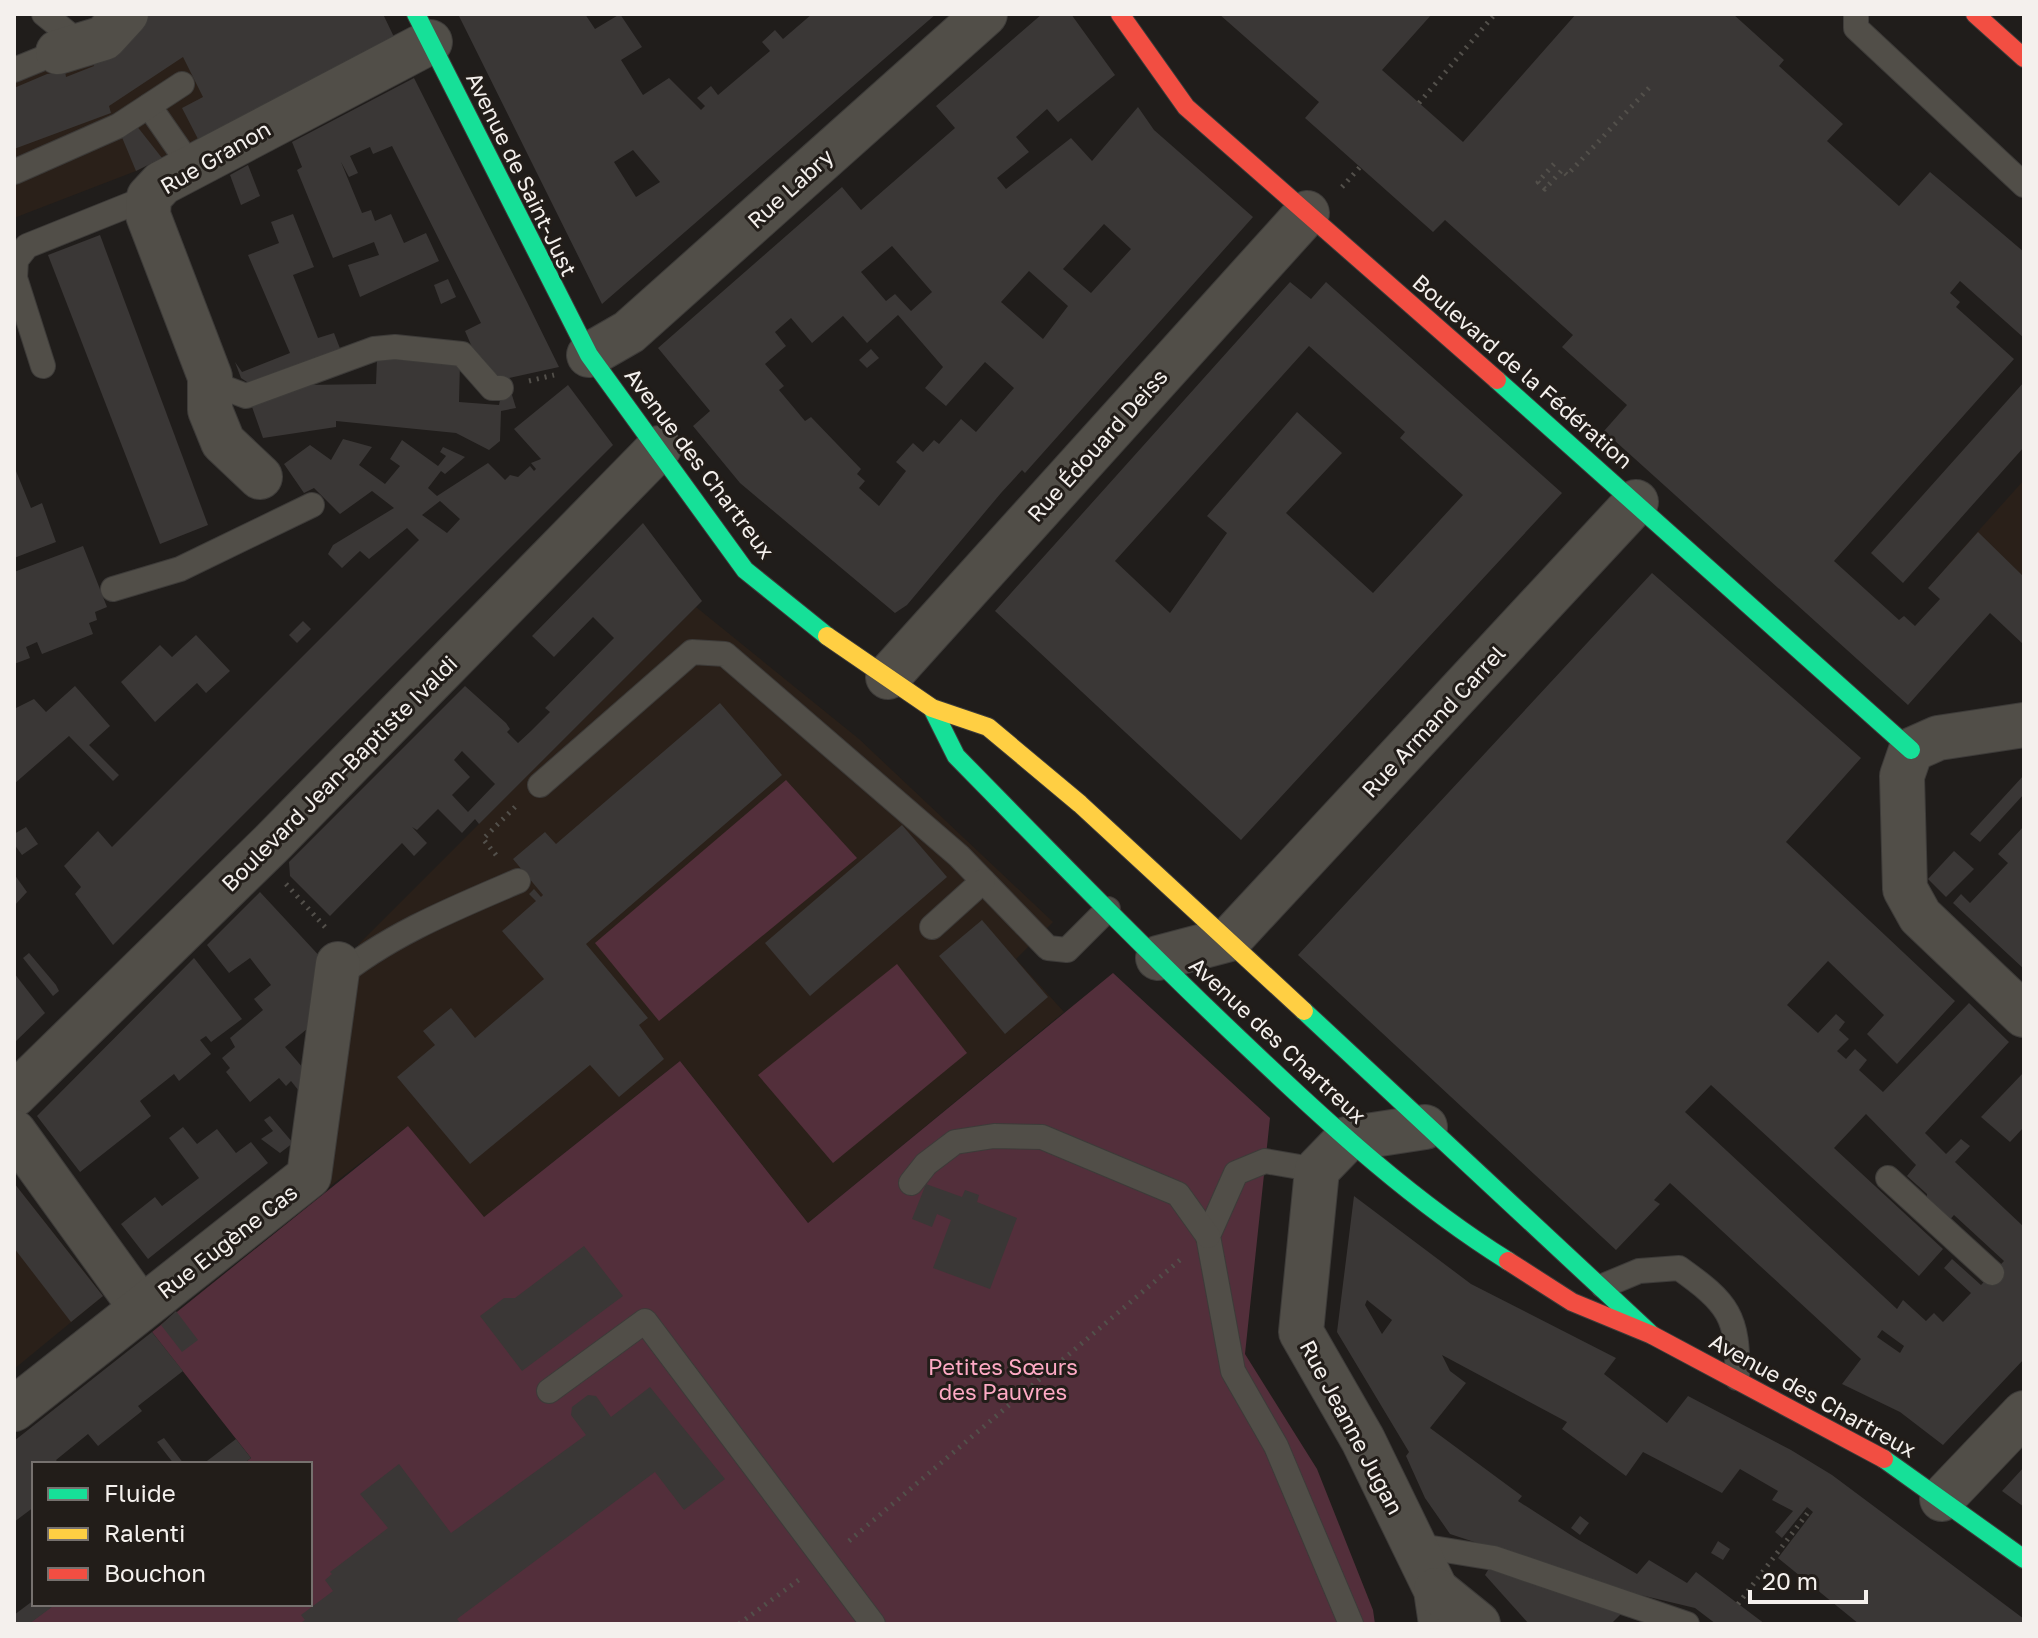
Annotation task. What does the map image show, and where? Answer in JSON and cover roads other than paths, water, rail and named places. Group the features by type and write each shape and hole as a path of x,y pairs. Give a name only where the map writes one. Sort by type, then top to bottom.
{"street":[{"path":"61,37 104,38 126,14"},
{"name":"Rue Labry","path":"589,355 629,332 985,14"},
{"name":"Boulevard de la Fédération","path":"1120,14 1186,107 1636,502 1911,750"},
{"path":"1975,14 2024,58"},
{"name":"Avenue de Saint-Just","path":"423,28 556,296 589,355"},
{"name":"Rue Granon","path":"260,477 223,442 210,410 210,377 148,215 149,197 162,183 192,168 423,28"},
{"name":"Rue Édouard Deiss","path":"888,677 1307,213"},
{"name":"Avenue des Chartreux","path":"589,355 745,570 826,635 932,708 988,727 1230,939 1425,1127 1603,1286 1652,1335"},
{"name":"Boulevard Jean-Baptiste Ivaldi","path":"14,1095 273,842 659,448"},
{"name":"Rue Armand Carrel","path":"1230,939 1636,502"},
{"name":"Avenue des Chartreux","path":"932,708 956,756 1256,1058 1347,1139 1464,1234 1572,1302 1652,1335 1837,1431 1899,1468 2024,1559"},
{"path":"2024,725 1938,738 1911,750 1902,776 1905,889 1920,916 2024,1015"},
{"path":"1158,958 1230,939"},
{"name":"Rue Eugène Cas","path":"14,1409 309,1176 336,971"},
{"path":"1317,1170 1347,1139 1425,1127"},
{"path":"14,1132 141,1308"},
{"name":"Rue Jeanne Jugan","path":"1317,1170 1301,1332 1363,1440 1414,1545 1438,1607"},
{"path":"1942,1499 2024,1413"},
{"path":"1438,1607 1478,1624"}],"lane":[{"path":"1856,14 1856,28 2024,185"},
{"path":"14,70 61,37"},
{"path":"14,172 118,126 182,84"},
{"path":"149,106 192,168"},
{"path":"43,366 15,278 16,260 27,246 149,197"},
{"path":"210,377 222,387 246,396 374,349 395,347 462,354 492,388 501,388"},
{"path":"260,477 281,520"},
{"path":"113,589 180,569 312,505"},
{"path":"540,785 692,652 725,654 959,856 1048,948 1067,950 1108,909"},
{"path":"336,971 444,913 518,881"},
{"path":"932,927 983,881"},
{"path":"911,1183 926,1164 955,1142 994,1136 1042,1137 1178,1194 1208,1236 1233,1371 1276,1446 1351,1624"},
{"path":"1208,1236 1236,1173 1265,1161 1317,1170"},
{"path":"1888,1178 1992,1273"},
{"path":"1603,1286 1639,1271 1679,1268 1717,1295 1738,1335 1737,1378"},
{"path":"549,1391 645,1321 873,1624"},
{"path":"1414,1545 1494,1558 1687,1624"}],"park label":[{"name":"Petites Sœurs des Pauvres","path":"1003,1378"}]}
